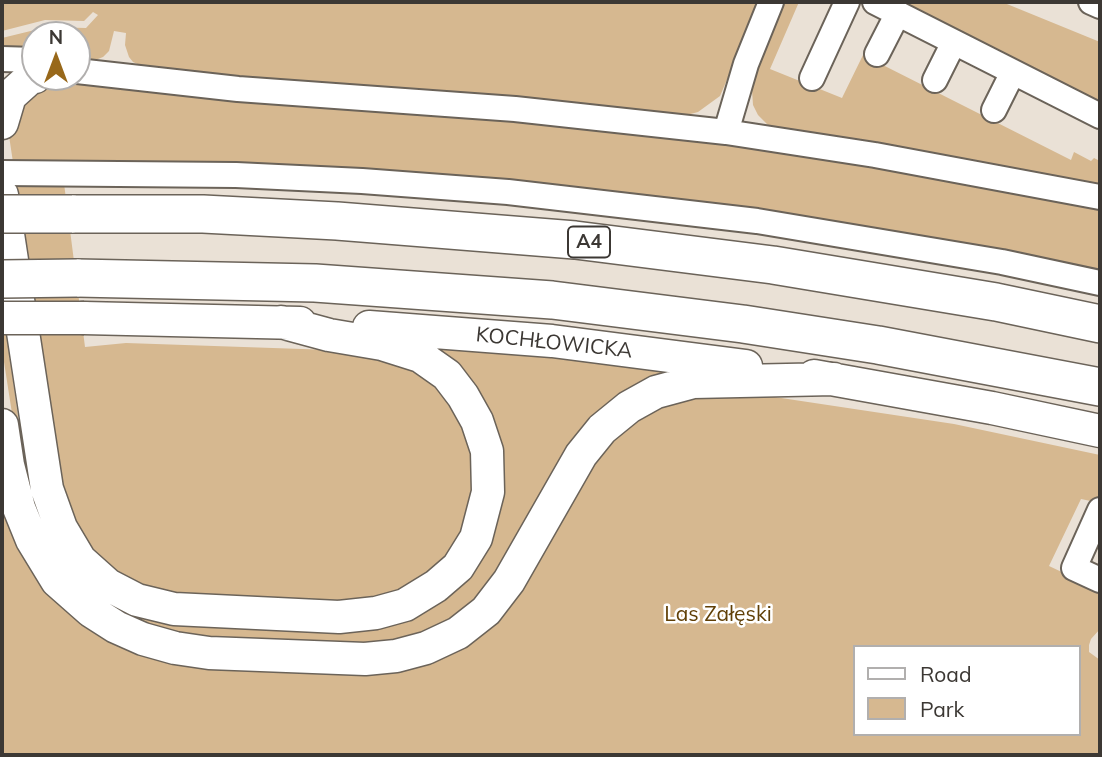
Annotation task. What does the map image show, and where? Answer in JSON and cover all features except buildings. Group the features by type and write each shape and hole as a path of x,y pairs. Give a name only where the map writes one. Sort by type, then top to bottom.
{"highway":[{"name":"A4","path":"2,214 203,214 457,229 575,240 787,267 996,302 1100,324"},
{"path":"2,279 314,282 552,300 650,311 837,339 1100,387"}],"main road":[{"path":"2,123 10,96 21,86"},
{"path":"2,195 47,489 61,528 80,560 108,585 136,600 174,609 339,617 376,613 405,605 436,586 458,567 476,538 488,492 487,451 477,421 447,375 420,356 382,344 328,335 281,322"},
{"name":"KOCHŁOWICKA","path":"2,318 281,322 552,341 834,379 1100,431"},
{"path":"2,425 8,466 19,508 32,540 57,581 91,611 116,627 143,639 209,653 365,659 396,656 426,648 458,634 486,611 509,581 581,455 602,429 629,407 656,393 693,382 834,379"}],"street":[{"path":"726,132 746,64 771,2"},
{"path":"812,79 847,2"},
{"path":"876,2 1100,116"},
{"path":"1091,2 1100,6"},
{"path":"877,54 898,13"},
{"path":"935,79 954,42"},
{"path":"2,59 21,60"},
{"path":"994,110 1013,72"},
{"path":"91,73 238,89 515,108 726,132 876,155 1100,197"},
{"path":"2,173 224,175 350,180 497,191 757,221 881,241 1100,283"},
{"path":"1100,510 1074,568 1100,580"}],"green space":[{"path":"2,2 760,2 720,96 698,112 683,116 239,78 144,67 129,57 125,45 126,33 114,31 109,51 103,57 91,61 91,23 98,15 93,12 84,21 21,21 21,26 2,31"},
{"path":"782,2 799,2 770,69 842,98 863,55 1071,160 1074,152 1091,161 1094,158 1100,161 1100,185 769,126 753,105 752,90 754,71"},
{"path":"890,2 1002,2 1100,42 1100,111"},
{"path":"21,33 21,54 2,52 2,38"},
{"path":"91,84 687,138 861,164 1100,208 1100,271 777,212 575,187 327,167 61,160 85,347 126,343 361,351 418,370 432,380 451,400 472,448 476,479 470,514 450,556 404,591 361,603 225,601 155,592 114,572 83,540 62,489 8,129 16,101 31,91 91,91"},
{"path":"2,303 23,452 42,525 56,550 101,595 399,619 500,488 427,346 679,368 635,390 494,584 454,622 398,645 192,640 154,632 97,601 37,527 18,452 2,349"},
{"name":"Las Załęski","path":"748,393 954,424 1100,455 1100,503 1081,499 1049,566 1100,590 1100,629 1091,639 1089,652 1100,660 1100,755 2,755 2,492 122,643 445,652 600,449 648,409 685,395"}]}
